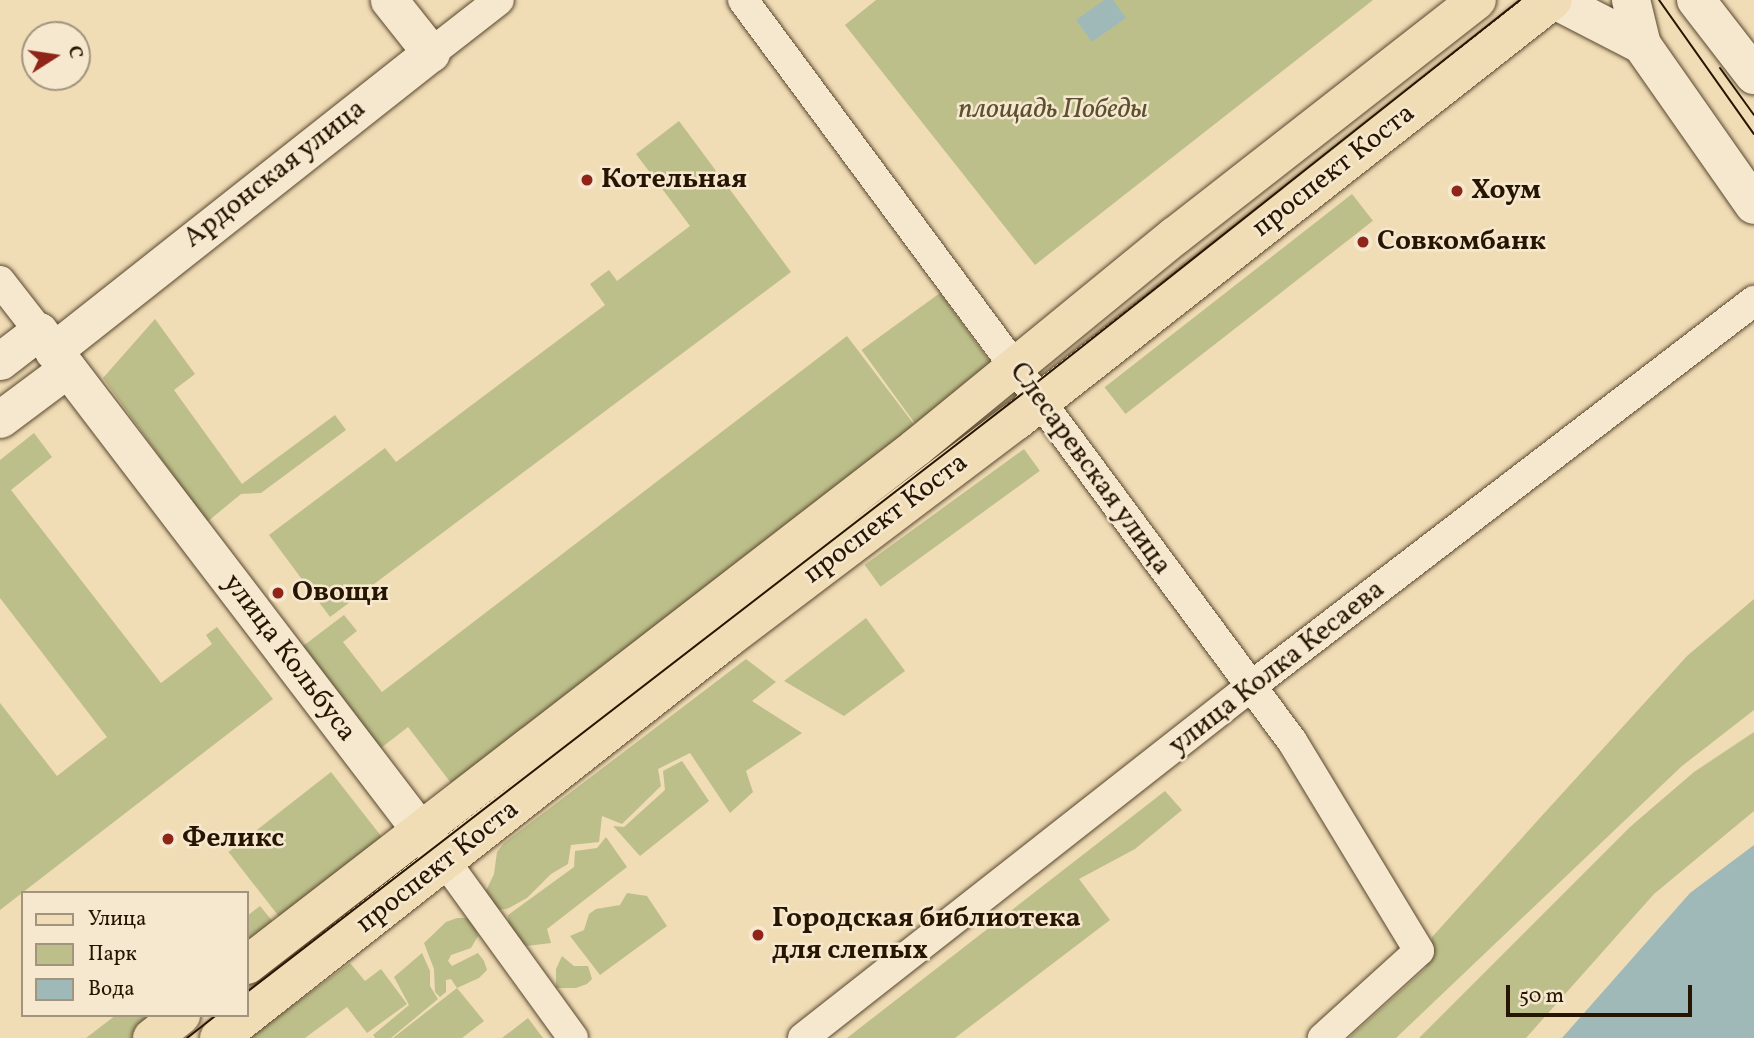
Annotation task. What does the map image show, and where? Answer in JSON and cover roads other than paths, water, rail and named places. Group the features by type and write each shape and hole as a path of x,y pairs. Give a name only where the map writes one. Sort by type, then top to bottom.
{"main road":[{"name":"проспект Коста","path":"248,964 906,455 1014,365 1477,0"},
{"name":"проспект Коста","path":"248,1015 737,632 1041,401 1554,0"},
{"path":"1554,0 1642,45"},
{"path":"1631,0 1642,45 1754,205"},
{"path":"1696,0 1754,75"},
{"path":"152,1038 178,1017"},
{"name":"проспект Коста","path":"219,1038 246,1017"}],"street":[{"path":"389,0 431,53"},
{"name":"Ардонская улица","path":"0,419 53,350 499,0"},
{"name":"Слесаревская улица","path":"743,0 921,244 1041,401 1292,741 1419,951 1322,1038"},
{"name":"улица Кольбуса","path":"0,281 213,556 419,832 445,862 573,1038"},
{"name":"улица Колка Кесаева","path":"803,1038 1250,687 1754,301"},
{"name":"Ардонская улица","path":"0,361 53,350"}],"water":[{"path":"1104,0 1113,0 1126,18 1092,42 1076,20"},
{"path":"1754,845 1754,1038 1562,1038 1690,893"}],"tram line":[{"path":"248,991 1031,387 1520,0"},
{"path":"1659,0 1754,134"},
{"path":"1720,68 1754,115"},
{"path":"187,1038 213,1017"}],"place":[{"name":"Котельная","path":"587,180"},
{"name":"Хоум","path":"1457,191"},
{"name":"Совкомбанк","path":"1363,242"},
{"name":"Овощи","path":"278,593"},
{"name":"Феликс","path":"168,839"},
{"name":"Городская библиотека для слепых","path":"758,935"}],"park label":[{"name":"площадь Победы","path":"1053,110"}]}
